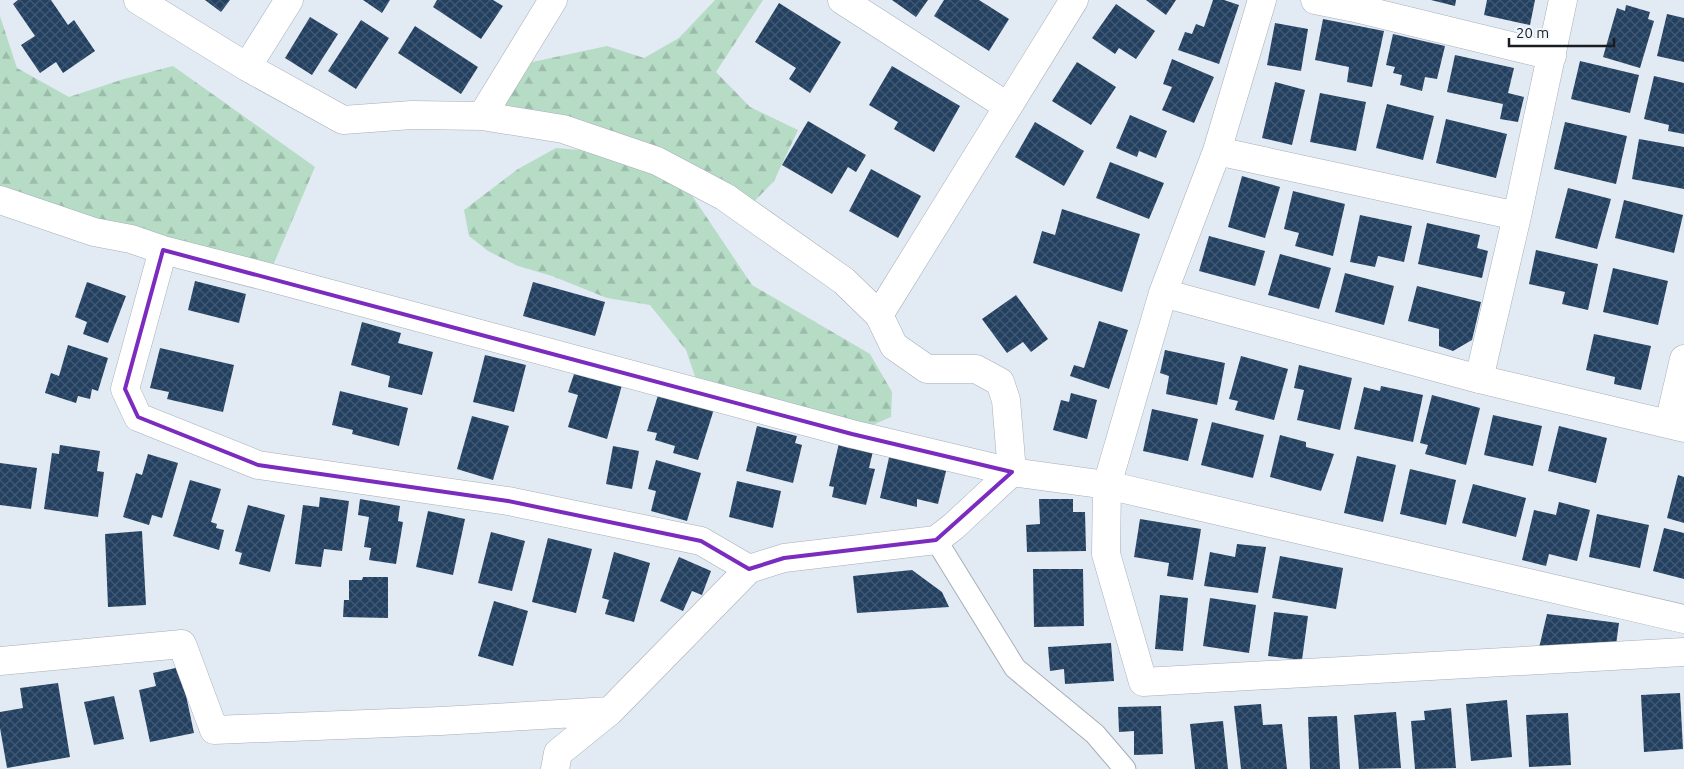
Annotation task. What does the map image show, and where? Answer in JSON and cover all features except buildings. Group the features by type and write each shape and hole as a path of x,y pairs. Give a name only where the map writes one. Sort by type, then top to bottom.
{"street":[{"path":"138,0 247,67 343,120 412,115 482,116 563,129 657,161 725,198 844,281 879,315 894,346 927,369 976,369 1000,382 1006,400 1012,472"},
{"path":"247,67 289,0"},
{"path":"482,116 553,0"},
{"path":"842,0 1007,106"},
{"path":"879,315 1074,0"},
{"path":"1262,0 1217,151 1164,293 1107,485 1106,554 1143,682 1684,652"},
{"path":"1315,0 1356,4 1552,56"},
{"path":"1479,379 1517,216 1563,0"},
{"path":"1217,151 1517,216"},
{"path":"0,200 94,232 131,239 163,250 842,432 1012,472 1107,485 1684,620"},
{"path":"163,250 125,389 138,417 258,465 508,502 701,541 749,569"},
{"path":"1164,293 1479,379 1677,426 1684,359"},
{"path":"554,769 558,753 610,711 749,569 784,558 936,540 954,526 1012,472"},
{"path":"0,661 182,644 214,730 431,722 610,711"}],"lane":[{"path":"936,540 1015,668 1095,734 1125,769"}],"highlighted area":[{"path":"163,250 852,434 1012,472 936,540 784,558 749,569 701,541 508,501 258,465 138,417 125,389"}],"green space":[{"path":"715,0 763,0 716,72 750,107 798,130 774,181 745,211 689,191 752,285 870,354 892,392 891,417 852,434 700,391 686,350 650,305 607,298 552,276 518,266 488,251 469,236 464,210 518,169 556,148 602,152 491,102 523,64 607,46 644,58 679,38"},
{"path":"0,16 17,68 69,97 124,79 173,66 315,167 268,277 0,200"}]}
